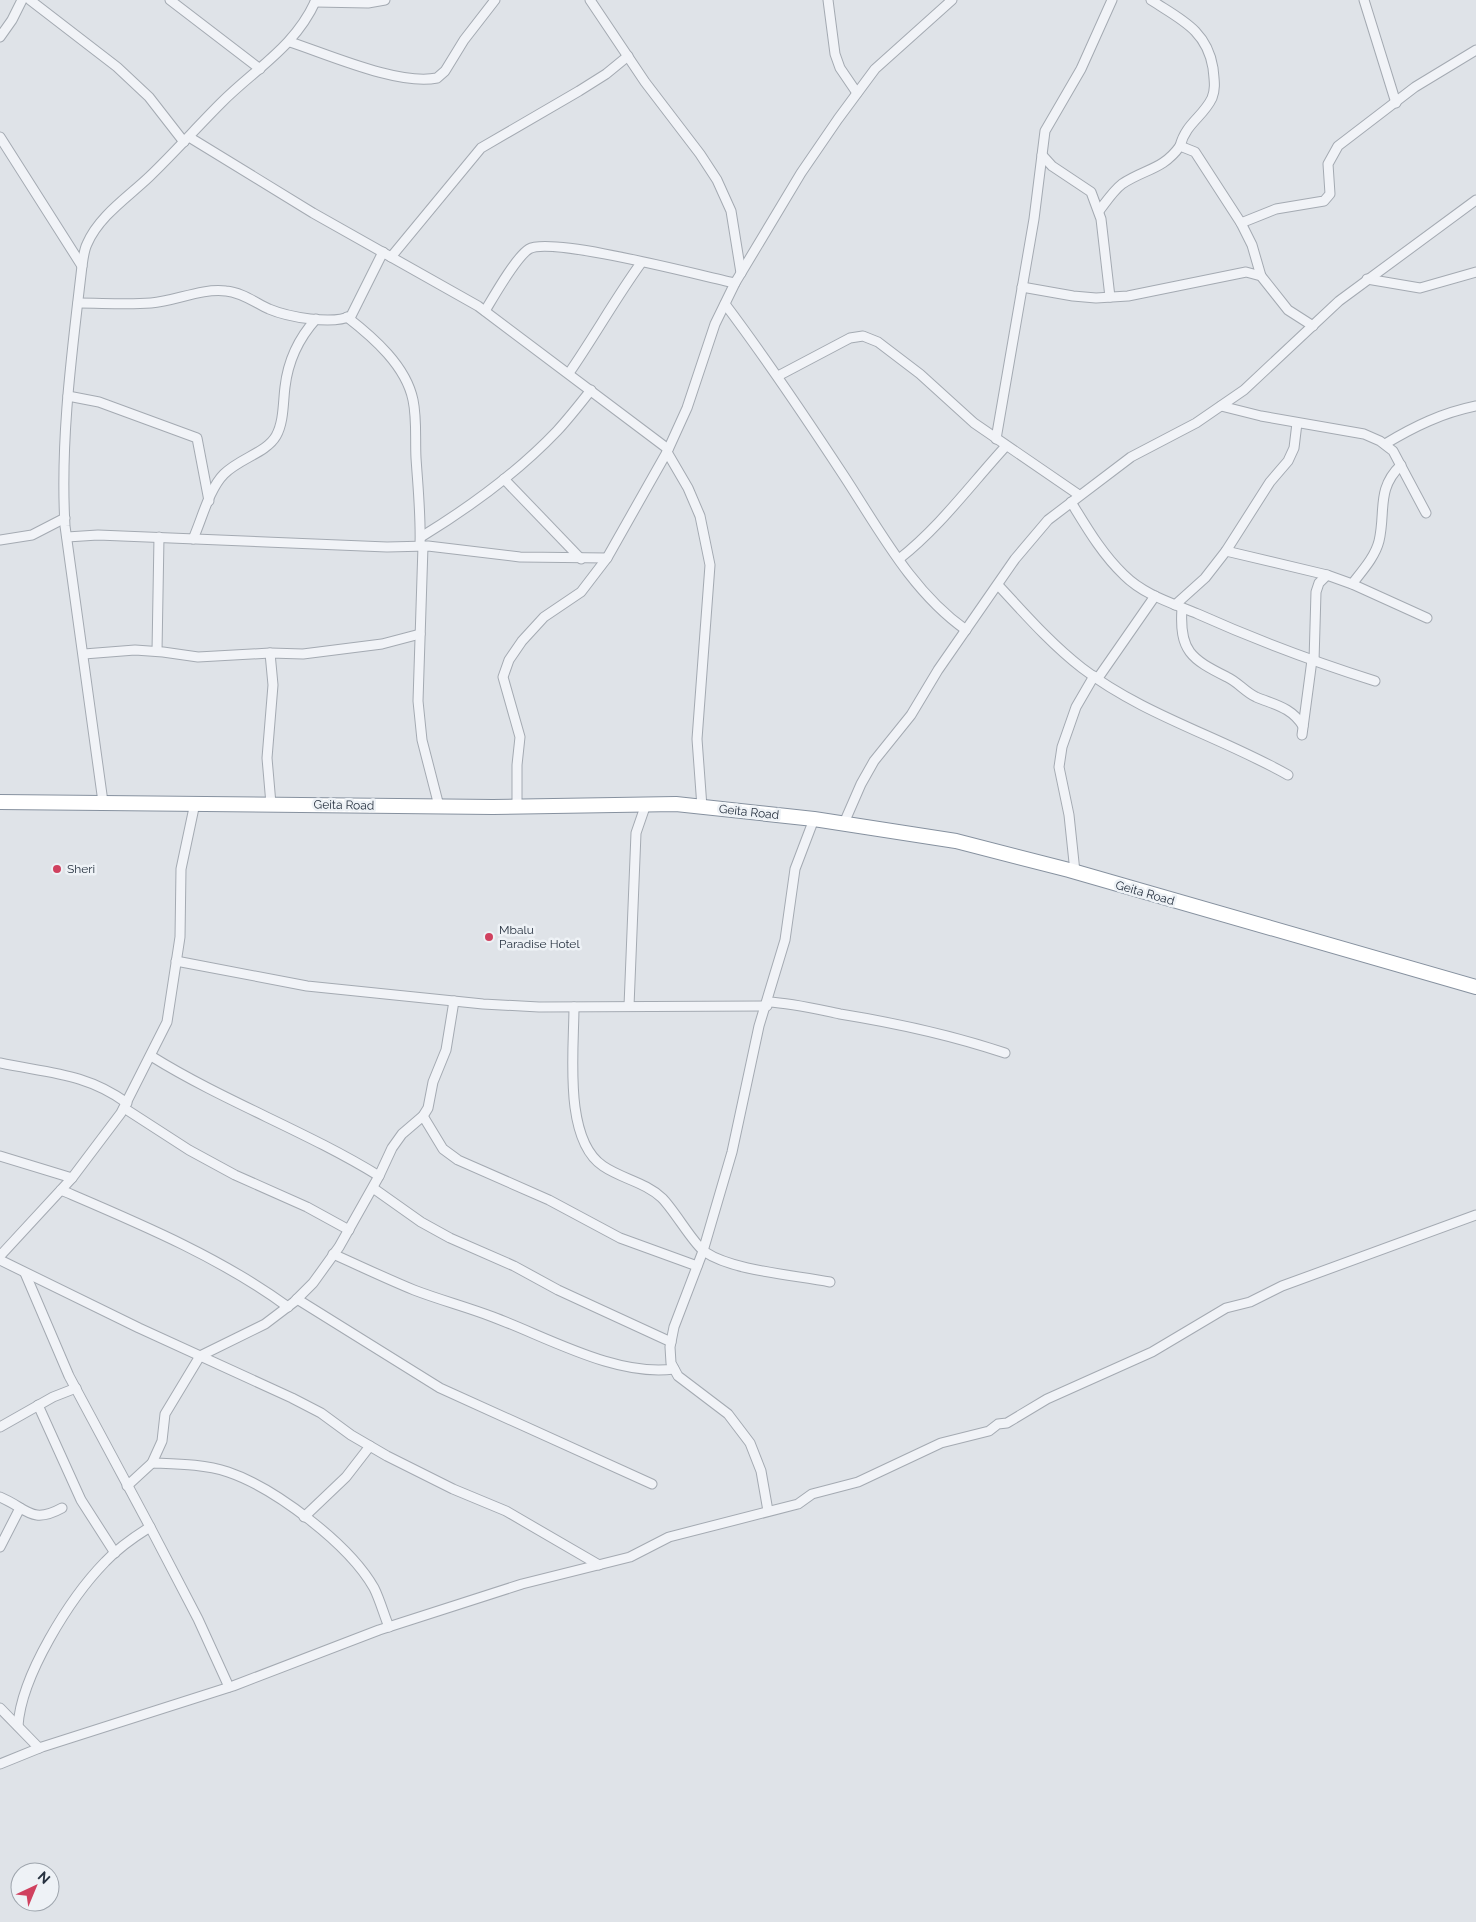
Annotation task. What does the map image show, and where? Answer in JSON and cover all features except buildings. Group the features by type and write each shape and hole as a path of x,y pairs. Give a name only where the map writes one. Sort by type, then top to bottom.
{"highway":[{"name":"Geita Road","path":"0,802 439,806 646,804 702,807 814,819 956,841 1075,872 1476,987"}],"street":[{"path":"0,37 12,20 22,0"},
{"path":"30,0 117,67 149,97 187,139 313,213 438,282 485,311 668,450 700,516 710,565 696,739 702,807"},
{"path":"170,0 260,69"},
{"path":"103,802 67,536 62,482 64,427 82,266 87,244 103,221 222,103 290,42 315,1 368,3 385,0"},
{"path":"290,42 406,78 437,78 445,71 464,40 494,0"},
{"path":"590,0 717,180 730,211 741,273"},
{"path":"828,0 835,54 840,68 857,93"},
{"path":"517,806 517,765 520,737 504,689 503,678 506,669 522,641 544,617 581,592 607,558 668,450 687,408 716,324 735,283 801,173 875,69 952,0"},
{"path":"996,439 1022,287 1045,131 1078,76 1112,0"},
{"path":"1098,211 1122,185 1170,160 1180,146 1185,131 1211,99 1215,86 1210,52 1193,27 1151,0"},
{"path":"1364,0 1396,102"},
{"path":"1241,223 1276,209 1319,202 1327,198 1330,194 1328,164 1338,146 1442,68 1476,50"},
{"path":"78,303 149,303 176,300 212,291 228,291 271,310 316,319 343,320 351,316 387,255 481,148 580,91 606,74 628,56"},
{"path":"0,137 82,266"},
{"path":"1180,146 1195,152 1241,223 1252,245 1261,276 1288,310 1313,326"},
{"path":"1042,155 1052,166 1091,192 1098,211 1110,297"},
{"path":"844,823 861,784 874,761 911,715 938,670 1015,558 1048,520 1131,456 1196,423 1244,390 1339,301 1476,200"},
{"path":"485,311 502,283 527,250 532,248 568,247 735,283"},
{"path":"569,373 596,335 622,290 641,263"},
{"path":"1022,287 1073,296 1110,297 1128,296 1246,272 1261,276"},
{"path":"1367,279 1420,288 1476,272"},
{"path":"725,304 778,376 928,600 944,615 966,630"},
{"path":"347,317 364,330 396,366 406,381 413,400 421,518 418,701 422,740 439,806"},
{"path":"192,539 223,474 243,458 263,449 276,435 282,414 289,362 297,344 316,319"},
{"path":"778,376 850,338 862,336 878,342 895,354 974,423 1080,495"},
{"path":"421,543 504,479 557,431 591,390"},
{"path":"68,396 99,402 197,438 209,501"},
{"path":"1221,406 1364,434 1385,444 1393,452 1401,465 1426,513"},
{"path":"1385,444 1423,422 1445,413 1476,406"},
{"path":"1178,607 1205,578 1226,550 1270,482 1288,461 1294,448 1297,422"},
{"path":"899,559 916,546 944,517 1006,446"},
{"path":"1352,584 1367,564 1378,543 1387,481 1401,465"},
{"path":"504,479 581,559"},
{"path":"1071,502 1100,549 1125,576 1155,596 1228,629 1313,661 1375,681"},
{"path":"0,540 32,535 65,518"},
{"path":"67,536 421,543 520,557 607,558"},
{"path":"158,651 159,537"},
{"path":"1226,550 1327,575 1352,584 1394,605 1427,618"},
{"path":"1178,607 1184,644 1188,652 1248,693 1287,708 1297,716 1302,731 1313,661 1316,592 1319,583 1327,575"},
{"path":"998,584 1064,653 1096,677 1141,705 1256,757 1288,775"},
{"path":"1075,872 1069,815 1059,766 1062,747 1076,707 1155,596"},
{"path":"84,654 158,651 198,657 270,653 303,654 382,644 420,634"},
{"path":"270,653 273,685 267,758 271,804"},
{"path":"2,1253 72,1178 125,1105 167,1022 180,938 181,868 195,803"},
{"path":"629,1006 636,833 646,804"},
{"path":"768,1511 761,1471 750,1443 728,1414 678,1376 671,1363 671,1342 674,1327 703,1252 732,1152 759,1026 785,940 795,869 814,819"},
{"path":"176,961 307,986 454,1001 574,1007 794,1005 927,1030 960,1038 1004,1053"},
{"path":"127,1486 152,1463 162,1441 165,1414 200,1356 265,1324 288,1307 313,1284 349,1230 373,1188 392,1148 402,1134 423,1116 428,1108 433,1082 446,1050 454,1001"},
{"path":"574,1007 574,1102 579,1131 588,1152 601,1165 622,1177 644,1184 662,1198 703,1252 746,1268 830,1282"},
{"path":"151,1056 196,1084 353,1161 379,1176"},
{"path":"0,1064 89,1080 108,1089 125,1105 189,1150 235,1175 307,1207 349,1230"},
{"path":"423,1116 443,1148 458,1160 549,1200 620,1238 697,1266"},
{"path":"0,1156 72,1178"},
{"path":"373,1188 421,1222 450,1238 514,1266 558,1290 671,1342"},
{"path":"62,1190 211,1259 253,1281 288,1307"},
{"path":"0,1764 39,1748 229,1687 389,1627 522,1584 630,1557 669,1537 798,1504 812,1494 858,1482 941,1443 989,1431 1047,1400 1152,1352 1226,1308 1250,1302 1282,1286 1476,1215"},
{"path":"333,1254 415,1290 457,1303 551,1341 633,1369 656,1372 674,1369"},
{"path":"0,1260 300,1402 321,1413 370,1446 424,1475 506,1512 599,1565"},
{"path":"25,1273 76,1388 150,1527 229,1687"},
{"path":"297,1299 440,1388 652,1484"},
{"path":"0,1427 38,1405 76,1388"},
{"path":"38,1405 81,1500 115,1553"},
{"path":"304,1517 346,1477 370,1446"},
{"path":"152,1463 194,1465 227,1472 267,1490 304,1517 354,1560 374,1588 389,1627"},
{"path":"0,1497 36,1517 62,1508"},
{"path":"0,1547 20,1508"},
{"path":"18,1726 18,1713 28,1682 44,1651 82,1591 115,1553 150,1527"},
{"path":"0,1708 39,1748"}],"place":[{"name":"Sheri","path":"57,869"},
{"name":"Mbalu Paradise Hotel","path":"489,937"}]}
